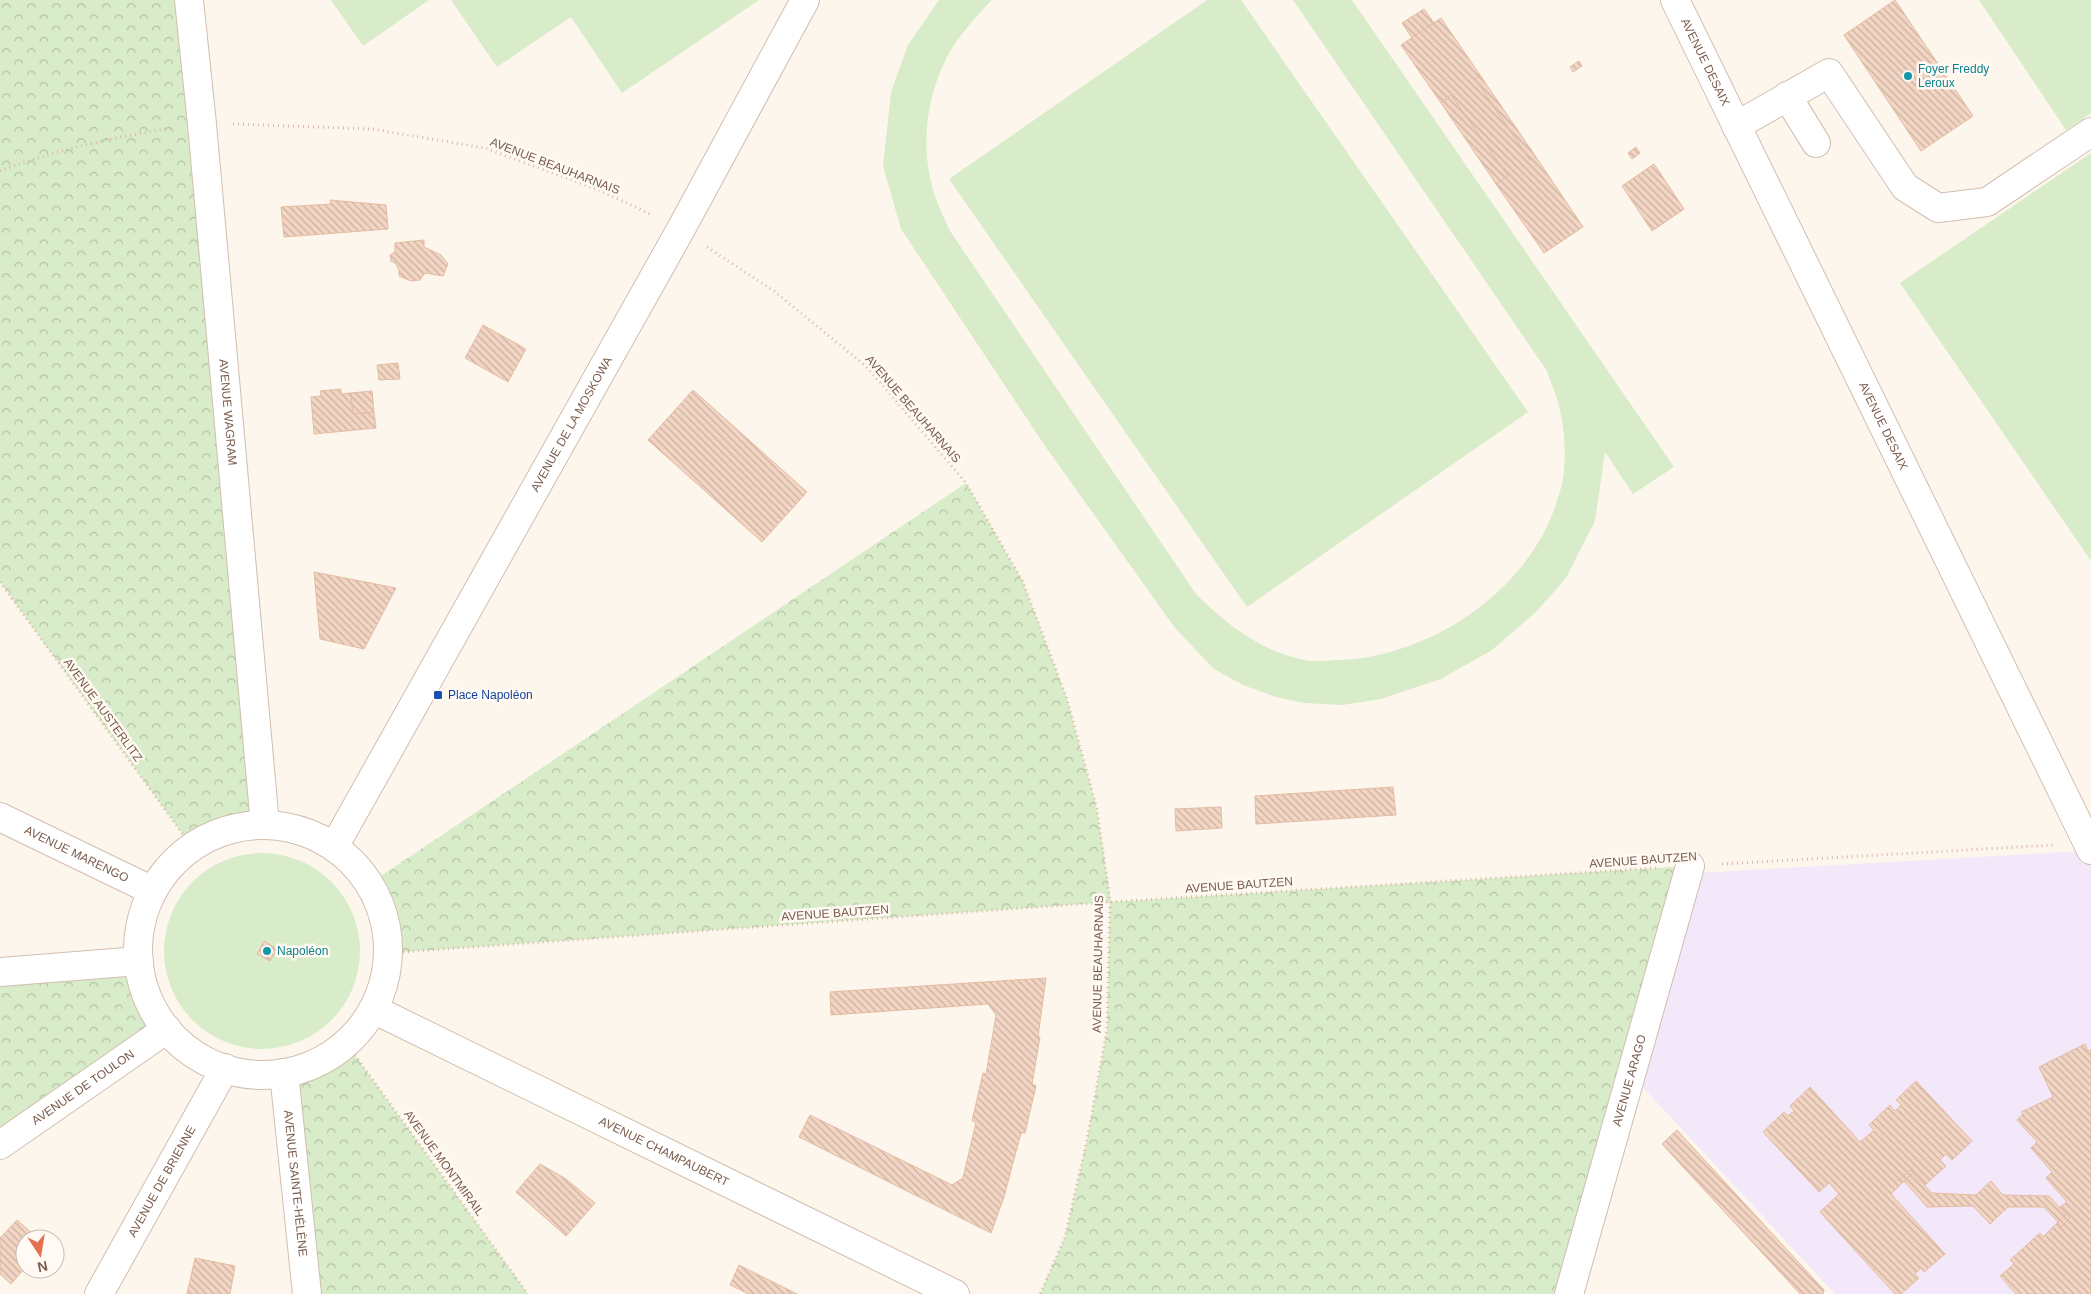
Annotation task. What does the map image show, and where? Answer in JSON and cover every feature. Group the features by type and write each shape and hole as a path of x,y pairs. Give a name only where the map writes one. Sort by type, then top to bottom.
{"street":[{"name":"AVENUE WAGRAM","path":"189,0 202,124 265,825"},
{"name":"AVENUE DE LA MOSKOWA","path":"334,847 681,229 805,0"},
{"name":"AVENUE DESAIX","path":"1677,1 1736,126 2089,847"},
{"path":"1736,126 1829,73 1905,187 1938,208 1987,202 2091,132"},
{"path":"1787,96 1816,144"},
{"name":"AVENUE MARENGO","path":"0,817 153,891"},
{"path":"265,825 296,829 334,847 347,856 362,872 374,892 384,918 388,954 386,974 374,1009 346,1043 316,1062 284,1073 253,1074 225,1068 191,1051 159,1019 144,986 139,961 139,940 145,910 153,891 168,869 192,848 226,831 244,826 265,825"},
{"name":"AVENUE ARAGO","path":"1569,1294 1690,866"},
{"path":"0,972 139,961"},
{"name":"AVENUE CHAMPAUBERT","path":"374,1009 955,1294"},
{"name":"AVENUE DE TOULON","path":"0,1145 167,1029"},
{"name":"AVENUE DE BRIENNE","path":"99,1294 225,1068"},
{"name":"AVENUE SAINTE-HÉLÈNE","path":"284,1073 307,1294"}],"path":[{"name":"AVENUE BEAUHARNAIS","path":"0,171 28,161 122,136 202,124 372,129 485,148 599,190 681,229 774,291 868,368 966,483 1023,582 1067,699 1097,809 1110,902 1107,1029 1094,1103 1065,1237 1040,1294"},
{"name":"AVENUE AUSTERLITZ","path":"0,582 192,848"},
{"name":"AVENUE BAUTZEN","path":"388,954 1110,902 1690,866 2089,847"},
{"name":"AVENUE MONTMIRAIL","path":"346,1043 528,1294"}],"shaded area":[{"path":"2083,851 2091,866 2091,1294 1835,1294 1637,1081 1697,873"}],"green space":[{"path":"0,0 189,0 255,825 216,834 192,847 0,582"},
{"path":"331,0 429,0 363,46"},
{"path":"451,0 759,0 622,93 571,17 497,67"},
{"path":"939,0 992,0 967,27 951,49 940,73 930,108 927,125 927,161 930,179 950,231 1196,594 1232,626 1246,635 1288,656 1320,661 1369,657 1404,648 1437,634 1469,615 1497,592 1522,566 1542,536 1556,504 1564,471 1562,419 1558,401 1547,371 1293,0 1352,0 1674,467 1633,494 1605,452 1595,521 1566,578 1536,612 1492,650 1441,679 1381,699 1342,705 1304,703 1276,697 1243,685 1214,669 1175,628 1045,446 901,229 883,166 891,92 908,45"},
{"path":"1207,0 1241,0 1528,412 1247,607 949,179"},
{"path":"1979,0 2091,0 2091,113 2066,130"},
{"path":"2091,153 2091,561 1900,283"},
{"path":"966,483 1023,582 1067,699 1097,809 1111,902 1690,866 1569,1294 1040,1294 1065,1237 1087,1140 1107,1029 1110,902 388,953 383,917 369,884"},
{"path":"262,853 281,855 299,861 316,870 331,882 343,897 352,914 358,932 360,951 358,970 352,988 343,1005 331,1020 316,1032 299,1041 281,1047 262,1049 243,1047 225,1041 208,1032 193,1020 181,1005 172,988 166,970 164,951 166,932 172,914 181,897 193,882 208,870 225,861 243,855"},
{"path":"0,972 141,974 148,997 159,1019 0,1145"},
{"path":"346,1043 528,1294 307,1294 295,1070 324,1058"}],"building":[{"name":"Foyer Freddy Leroux","path":"1895,0 1973,116 1921,151 1844,35"},
{"path":"1424,9 1434,23 1412,38 1402,23"},
{"path":"1441,18 1480,75 1475,79 1530,160 1536,157 1583,227 1544,253 1496,184 1508,176 1451,95 1441,103 1401,45"},
{"path":"1579,61 1582,66 1573,72 1570,67"},
{"path":"1480,75 1536,157 1530,160 1475,79"},
{"path":"1451,95 1508,176 1496,184 1441,103"},
{"path":"1636,147 1640,153 1632,159 1628,153"},
{"path":"1654,164 1684,209 1652,231 1622,186"},
{"path":"330,200 386,205 388,229 284,237 281,207 331,204"},
{"path":"424,240 424,247 441,255 448,264 443,276 425,273 420,280 411,281 399,276 399,270 396,264 391,261 390,255 395,252 395,243"},
{"path":"483,325 526,349 508,382 465,358"},
{"path":"398,363 400,379 379,380 377,365"},
{"path":"341,389 341,394 351,393 353,414 374,412 376,428 314,434 311,397 321,396 320,391"},
{"path":"693,390 807,492 762,542 648,440"},
{"path":"372,391 374,412 353,414 351,393"},
{"path":"314,572 396,588 364,649 320,639"},
{"path":"1393,787 1396,815 1256,824 1255,796"},
{"path":"1221,807 1222,828 1176,831 1175,809"},
{"path":"264,941 277,949 270,961 257,954"},
{"path":"1046,978 1038,1037 1040,1037 1032,1084 1036,1086 1025,1133 1021,1133 1004,1197 991,1233 799,1137 810,1115 952,1185 963,1178 976,1122 972,1121 983,1073 986,1074 996,1015 988,1004 831,1015 830,992"},
{"path":"2085,1044 2088,1051 2091,1050 2091,1294 2016,1294 2000,1276 2014,1264 2010,1260 2040,1233 2043,1237 2058,1222 2061,1227 2070,1218 2060,1207 2067,1202 2046,1178 2052,1172 2031,1148 2037,1142 2017,1120 2023,1114 2021,1112 2053,1097 2039,1067"},
{"path":"1916,1081 1972,1141 1952,1160 1946,1154 1940,1160 1946,1166 1925,1185 1910,1170 1900,1179 1903,1182 1891,1194 1945,1254 1924,1272 1921,1268 1915,1274 1919,1278 1901,1294 1895,1294 1820,1212 1839,1194 1829,1183 1819,1192 1763,1132 1784,1112 1788,1116 1794,1111 1790,1106 1810,1087 1860,1142 1874,1130 1869,1125 1890,1105 1895,1111 1901,1105 1896,1100"},
{"path":"1677,1130 1824,1290 1823,1294 1800,1294 1662,1144"},
{"path":"540,1164 566,1179 595,1203 566,1236 516,1192"},
{"path":"1910,1170 1913,1173 1903,1182 1900,1179"},
{"path":"1913,1173 1932,1193 1976,1195 1991,1181 2003,1195 2049,1196 2066,1214 2058,1222 2044,1207 2008,1207 1990,1224 1973,1206 1927,1207 1904,1181"},
{"path":"2066,1214 2070,1218 2061,1227 2058,1222"},
{"path":"17,1220 27,1229 15,1229 15,1279 11,1284 0,1274 0,1238"},
{"path":"195,1258 235,1266 230,1294 187,1294"},
{"path":"739,1265 797,1294 749,1294 730,1285"}],"place":[{"name":"Foyer Freddy Leroux","path":"1908,76"},
{"name":"Place Napoléon","path":"438,695"},
{"name":"Napoléon","path":"267,951"}]}
